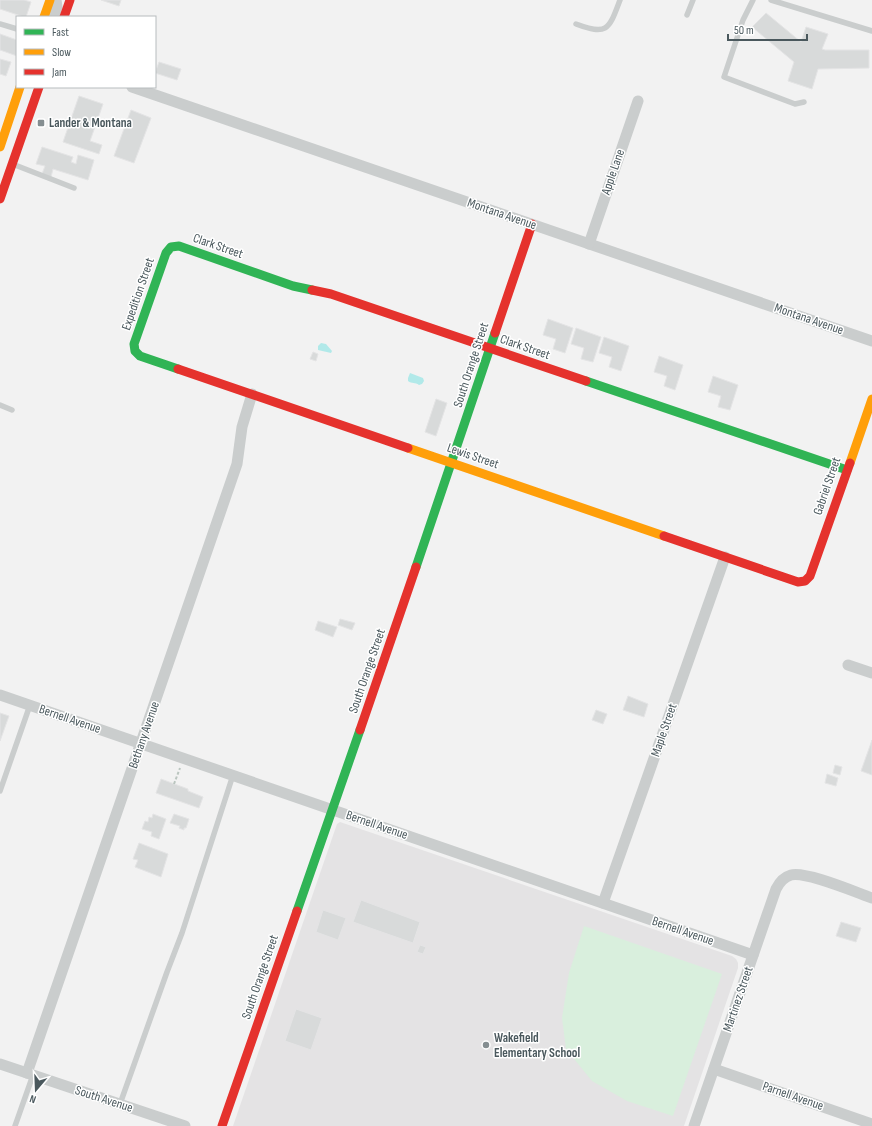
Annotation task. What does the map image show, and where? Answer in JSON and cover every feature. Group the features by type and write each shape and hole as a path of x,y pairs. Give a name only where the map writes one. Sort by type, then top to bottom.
{"street":[{"path":"44,16 50,0"},
{"path":"54,16 57,7 56,0"},
{"path":"64,16 70,0"},
{"path":"0,147 20,88"},
{"path":"0,199 39,88"},
{"name":"Montana Avenue","path":"135,88 872,341"},
{"name":"Apple Lane","path":"589,244 638,101"},
{"name":"South Orange Street","path":"222,1126 333,810 532,224"},
{"name":"Clark Street","path":"171,247 179,246 293,286 331,294 847,470"},
{"name":"Expedition Street","path":"134,351 134,344 166,253 171,247"},
{"name":"Lewis Street","path":"134,351 140,356 725,557 798,582 805,581"},
{"name":"Bethany Avenue","path":"30,1074 237,464 242,426 252,394"},
{"name":"Gabriel Street","path":"805,581 810,576 872,399"},
{"name":"Maple Street","path":"603,903 725,557"},
{"path":"848,665 872,673"},
{"name":"Bernell Avenue","path":"0,695 753,955"},
{"name":"Martinez Street","path":"694,1126 776,889 781,881 788,876 797,874 806,875 872,898"},
{"name":"South Avenue","path":"0,1064 185,1126"},
{"name":"Parnell Avenue","path":"714,1069 872,1124"}],"lane":[{"path":"576,24 592,30 602,30 607,27 614,16 620,0"},
{"path":"687,14 693,0"},
{"path":"753,0 743,20 724,77 795,104 804,102"},
{"path":"771,0 872,32"},
{"path":"0,24 16,29"},
{"path":"12,164 74,188"},
{"path":"0,405 12,410"},
{"path":"0,791 30,705"},
{"path":"120,1104 182,933 233,775"},
{"path":"15,1126 30,1074"}],"path":[{"path":"174,784 180,768"}],"shaded area":[{"name":"Wakefield Elementary School","path":"340,822 732,956 736,959 738,968 684,1126 233,1126 337,824"}],"green space":[{"path":"584,926 722,974 673,1116 627,1101 592,1081 566,1049 562,1018 569,973"}],"water":[{"path":"321,343 326,344 332,351 331,353 318,350 318,346"},
{"path":"410,373 423,378 424,381 422,384 419,385 408,381"}],"building":[{"path":"0,0 24,0 31,2 26,16 21,16 0,9"},
{"path":"101,0 121,0 119,6"},
{"path":"766,13 801,42 806,27 828,34 822,49 869,50 869,68 818,69 812,89 788,81 794,62 752,27"},
{"path":"0,34 16,40 16,56 0,50"},
{"path":"0,59 11,62 6,76 0,74"},
{"path":"159,62 181,69 177,80 156,73"},
{"path":"79,96 103,104 90,141 102,145 99,154 63,142"},
{"path":"131,110 151,118 134,163 114,156"},
{"path":"42,147 73,157 71,162 76,164 78,155 94,160 88,180 53,169 51,177 42,174 45,166 36,164"},
{"path":"548,319 573,328 565,353 553,349 556,339 543,335"},
{"path":"576,328 601,337 593,362 581,359 584,348 571,344"},
{"path":"604,337 629,346 621,371 609,367 612,357 599,353"},
{"path":"313,352 318,354 316,361 310,359"},
{"path":"659,356 683,365 675,390 664,386 667,376 654,372"},
{"path":"713,376 738,385 730,410 718,407 721,396 708,392"},
{"path":"436,399 447,403 436,436 425,432"},
{"path":"340,619 355,623 352,630 338,625"},
{"path":"318,621 337,627 333,637 315,630"},
{"path":"628,696 648,704 644,717 623,710"},
{"path":"596,710 607,714 603,724 592,720"},
{"path":"0,713 9,716 0,741"},
{"path":"872,740 872,775 861,771"},
{"path":"835,765 842,767 840,775 833,773"},
{"path":"827,774 838,778 836,786 825,783"},
{"path":"161,779 188,789 188,791 203,797 199,808 156,793"},
{"path":"153,814 166,819 159,839 151,836 152,832 142,829 145,821 148,822 149,817 152,818"},
{"path":"174,814 189,819 184,830 179,828 180,826 170,823"},
{"path":"139,843 168,854 161,877 135,867 138,860 133,859"},
{"path":"361,900 420,922 413,943 353,922"},
{"path":"323,910 346,918 338,940 316,932"},
{"path":"841,922 861,928 856,942 836,936"},
{"path":"420,945 426,947 423,954 417,952"},
{"path":"296,1009 322,1018 311,1050 285,1041"}],"traffic: fast":[{"path":"178,369 140,356 135,351 134,344 166,253 171,247 179,246 293,286 312,290"},
{"path":"416,567 495,333"},
{"path":"586,381 847,470"},
{"path":"297,911 360,730"}],"traffic: slow":[{"path":"44,16 50,0"},
{"path":"0,147 20,88"},
{"path":"850,463 872,399"},
{"path":"408,448 664,536"}],"traffic: jam":[{"path":"64,16 70,0"},
{"path":"0,199 39,88"},
{"path":"495,333 532,224"},
{"path":"312,290 331,294 586,381"},
{"path":"178,369 408,448"},
{"path":"664,536 798,582 805,581 810,576 850,463"},
{"path":"360,730 416,567"},
{"path":"222,1126 297,911"}],"place":[{"name":"Lander & Montana","path":"41,123"},
{"name":"Wakefield Elementary School","path":"486,1045"}]}
